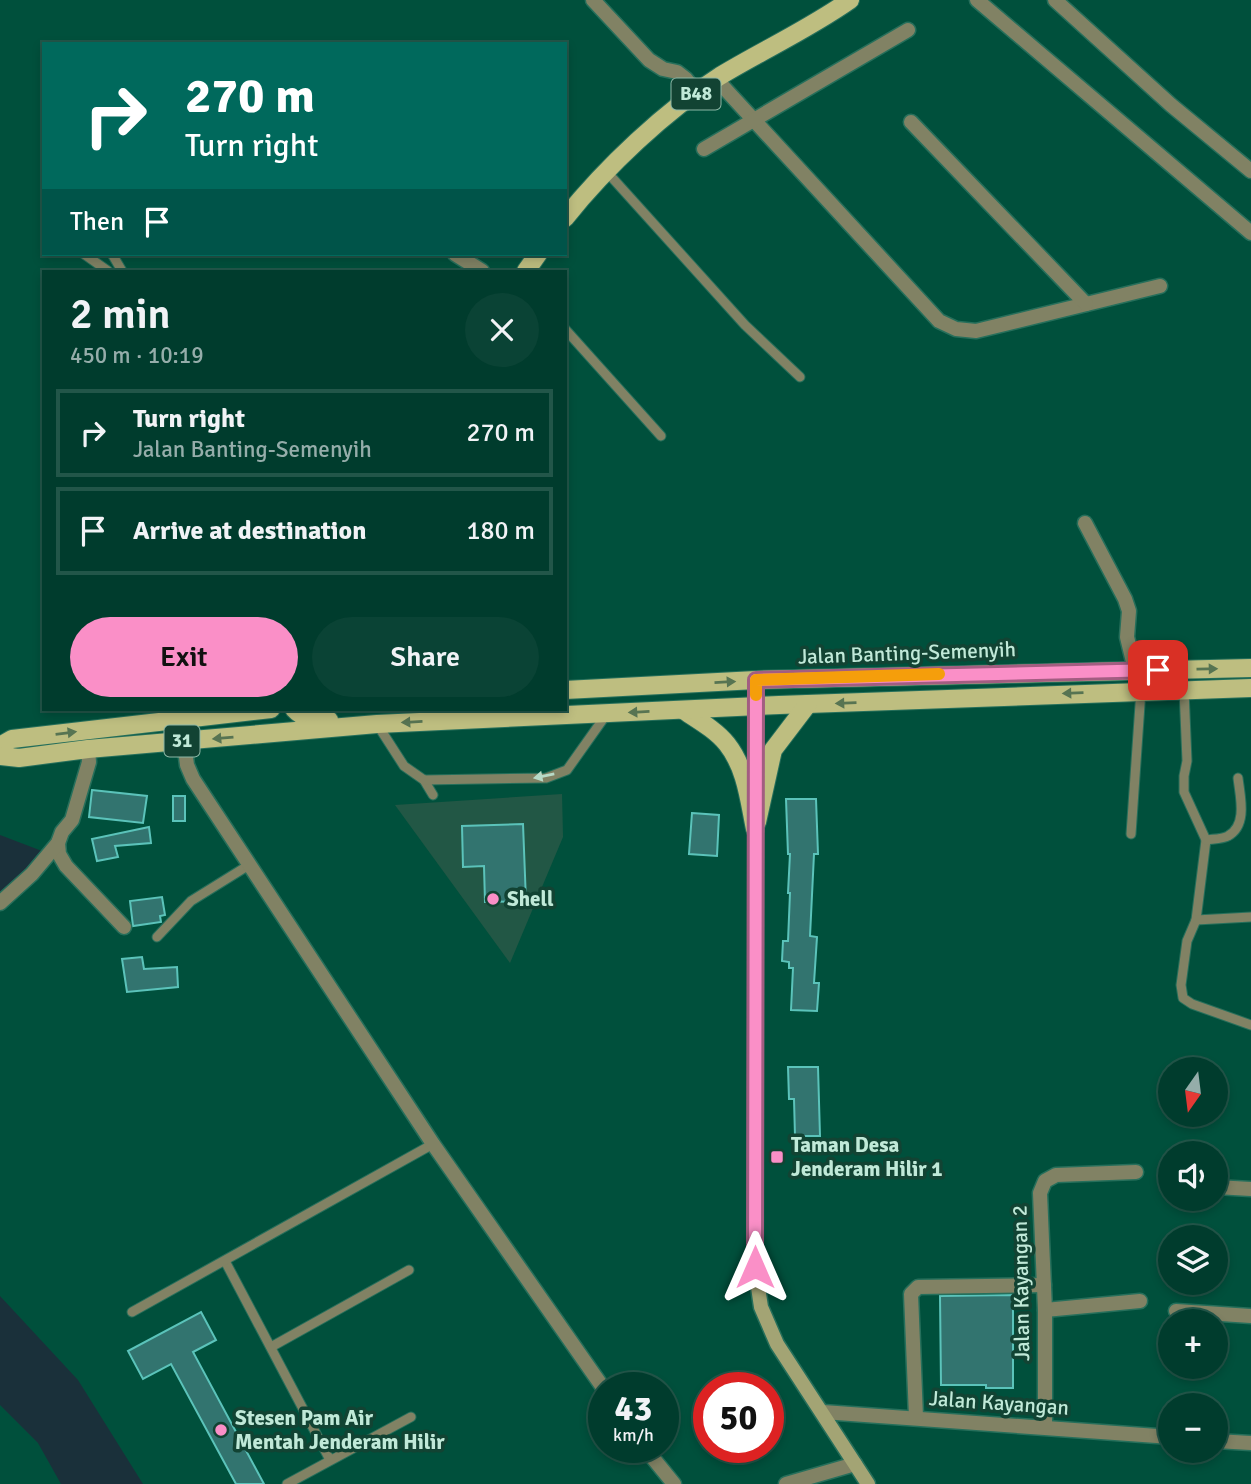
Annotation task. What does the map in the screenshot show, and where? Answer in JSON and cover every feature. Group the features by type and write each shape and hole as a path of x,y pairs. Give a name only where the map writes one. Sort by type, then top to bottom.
{"main road":[{"name":"B48","path":"567,216 585,193 635,143 697,93 832,5 850,0"},
{"name":"Jalan Banting-Semenyih","path":"567,690 756,680 1251,668"},
{"path":"756,680 755,1267 761,1307 777,1344 868,1484"},
{"name":"31","path":"0,755 19,758 89,749 370,724 1184,688 1251,688"},
{"path":"755,829 773,750 808,704"},
{"path":"683,710 726,743 737,758 745,780 755,829"},
{"path":"149,723 165,711"},
{"name":"31","path":"0,746 12,739 254,711"},
{"path":"257,735 275,725 290,711"},
{"path":"295,711 311,720 370,724"}],"street":[{"path":"593,0 649,60 663,69 677,72 697,93"},
{"path":"977,0 1251,233"},
{"path":"1055,0 1171,105 1251,172"},
{"path":"704,149 908,30"},
{"path":"716,79 939,321 956,329 976,331 1160,286"},
{"path":"911,122 1086,303"},
{"path":"457,256 480,270"},
{"path":"1085,523 1125,599 1129,611 1127,637 1135,670"},
{"path":"184,741 192,779 433,1144 592,1372"},
{"path":"0,903 32,874 58,843 62,832 72,820 89,762 89,749"},
{"path":"58,843 59,854 66,866 124,927"},
{"name":"Jalan Kayangan 2","path":"1045,1427 1045,1310 1040,1193 1045,1181 1056,1175 1136,1172"},
{"path":"1228,1188 1251,1189"},
{"path":"916,1417 911,1294 913,1289 918,1286 1044,1285"},
{"path":"1045,1310 1140,1301"},
{"path":"1228,1314 1251,1316"},
{"name":"Jalan Kayangan","path":"823,1412 1158,1436"},
{"path":"1228,1442 1251,1443"},
{"path":"657,1463 674,1484"},
{"path":"786,1484 855,1464"}],"lane":[{"path":"607,172 746,325 800,377"},
{"path":"87,256 107,270"},
{"path":"567,331 661,436"},
{"path":"1184,688 1187,761 1184,792 1206,840 1196,920 1187,941 1181,985 1183,998 1192,1004 1251,1024"},
{"path":"1130,834 1142,690"},
{"path":"424,780 546,778 567,770 607,713"},
{"path":"370,724 404,766 424,780 433,795"},
{"path":"1206,840 1228,836 1237,827 1241,814 1238,778"},
{"path":"157,937 191,901 249,865"},
{"path":"1196,920 1251,917"},
{"path":"132,1312 433,1144"},
{"path":"225,1261 331,1460"},
{"path":"271,1347 409,1270"},
{"path":"286,1484 411,1416"}],"shaded area":[{"path":"562,794 563,837 510,963 395,805"}],"water":[{"path":"0,835 42,851 4,895 0,895"},
{"path":"0,1296 78,1380 143,1484 61,1484 38,1443 0,1405"}],"building":[{"path":"92,790 147,796 143,823 89,817"},
{"path":"173,796 185,796 185,821 173,821"},
{"path":"786,799 816,799 818,854 814,854 810,936 817,937 814,983 819,983 817,1011 791,1010 793,968 789,968 789,962 782,961 783,941 788,941 790,893"},
{"path":"692,813 719,815 717,856 689,854"},
{"path":"523,824 526,901 485,902 484,866 463,867 462,826"},
{"path":"149,827 151,843 115,846 118,857 97,861 92,839"},
{"path":"162,897 165,915 160,916 161,922 133,926 130,901"},
{"path":"142,957 144,969 177,967 178,987 127,992 122,959"},
{"path":"788,1067 818,1067 820,1136 795,1136 794,1099 789,1099"},
{"path":"1013,1295 1013,1388 941,1385 940,1296"},
{"name":"Stesen Pam Air Mentah Jenderam Hilir","path":"201,1312 216,1340 193,1352 264,1484 236,1484 171,1364 143,1379 128,1351"}],"slow traffic":[{"path":"756,695 756,680 939,674"}],"place":[{"name":"Shell","path":"493,899"},
{"name":"Taman Desa Jenderam Hilir 1","path":"777,1157"},
{"name":"Stesen Pam Air Mentah Jenderam Hilir","path":"221,1430"}],"route":[{"path":"755,1267 756,680 1158,670"}]}
